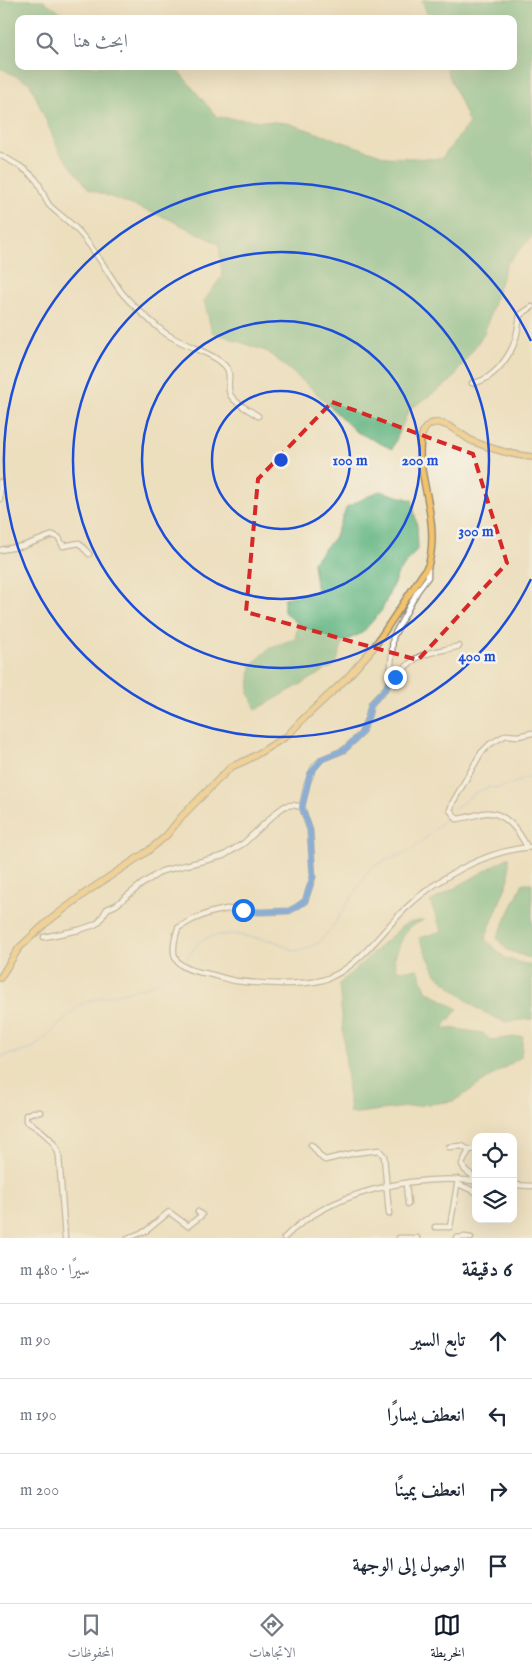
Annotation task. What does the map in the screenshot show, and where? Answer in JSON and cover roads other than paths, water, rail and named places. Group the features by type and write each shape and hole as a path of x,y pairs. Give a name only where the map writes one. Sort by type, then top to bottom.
{"main road":[{"path":"0,978 19,948 46,923 88,891 148,852 166,836 198,798 231,768 287,736 347,678 374,648 428,566 431,554 433,535 423,479 420,448 422,434 426,426 442,424 471,440 494,449 510,454 532,457"}],"street":[{"path":"0,154 32,176 47,201 55,211 79,231 124,294 159,328 177,341 213,358 226,367 229,375 229,392 231,396 236,402 258,416"},
{"path":"472,383 482,382 492,374 510,352 516,338 520,314 532,308"},
{"path":"0,482 0,499"},
{"path":"0,550 22,546 53,535 58,538 63,546 79,543 89,554"},
{"path":"428,566 428,577 417,592 392,637 390,679 386,688 371,704 361,734 344,750 322,759 314,766 307,784 302,807 310,830 313,877 305,901 289,911 259,912 227,909 209,913 192,920 178,928 176,934 174,947 178,964 187,970 248,982 297,984 324,979 352,964 405,909 433,884 462,868 487,858 529,847 501,815 486,813 457,819 450,810 480,753 490,744 506,736 532,733"},
{"path":"390,679 395,677 406,665 421,656 459,646"},
{"path":"44,937 94,925 101,919 107,909 116,905 162,871 223,856 244,843 285,806 302,807"},
{"path":"40,1112 26,1115 26,1121 57,1146 65,1238"},
{"path":"311,1145 322,1159 325,1160 354,1153 379,1150 384,1156 389,1214"},
{"path":"449,1147 462,1146 472,1150"},
{"path":"469,1150 462,1167 473,1178"},
{"path":"284,1238 294,1227 311,1215 359,1194 386,1186 432,1179 458,1182 472,1181"},
{"path":"458,1182 472,1190"},
{"path":"435,1226 450,1227 458,1182"},
{"path":"406,1184 408,1204"},
{"path":"517,1185 532,1186"},
{"path":"128,1238 146,1231 169,1212 188,1226 202,1215 198,1212"},
{"path":"400,1238 417,1238"},
{"path":"456,1238 471,1238"}],"waterway":[{"path":"454,810 476,792 489,787 499,788 532,775"},
{"path":"183,963 200,941 212,936 232,934 274,941 295,951 306,949 319,942 331,929 371,867 413,849 451,813"},
{"path":"0,1057 30,1049 47,1037 82,1004 160,981 171,975 180,966"}]}
